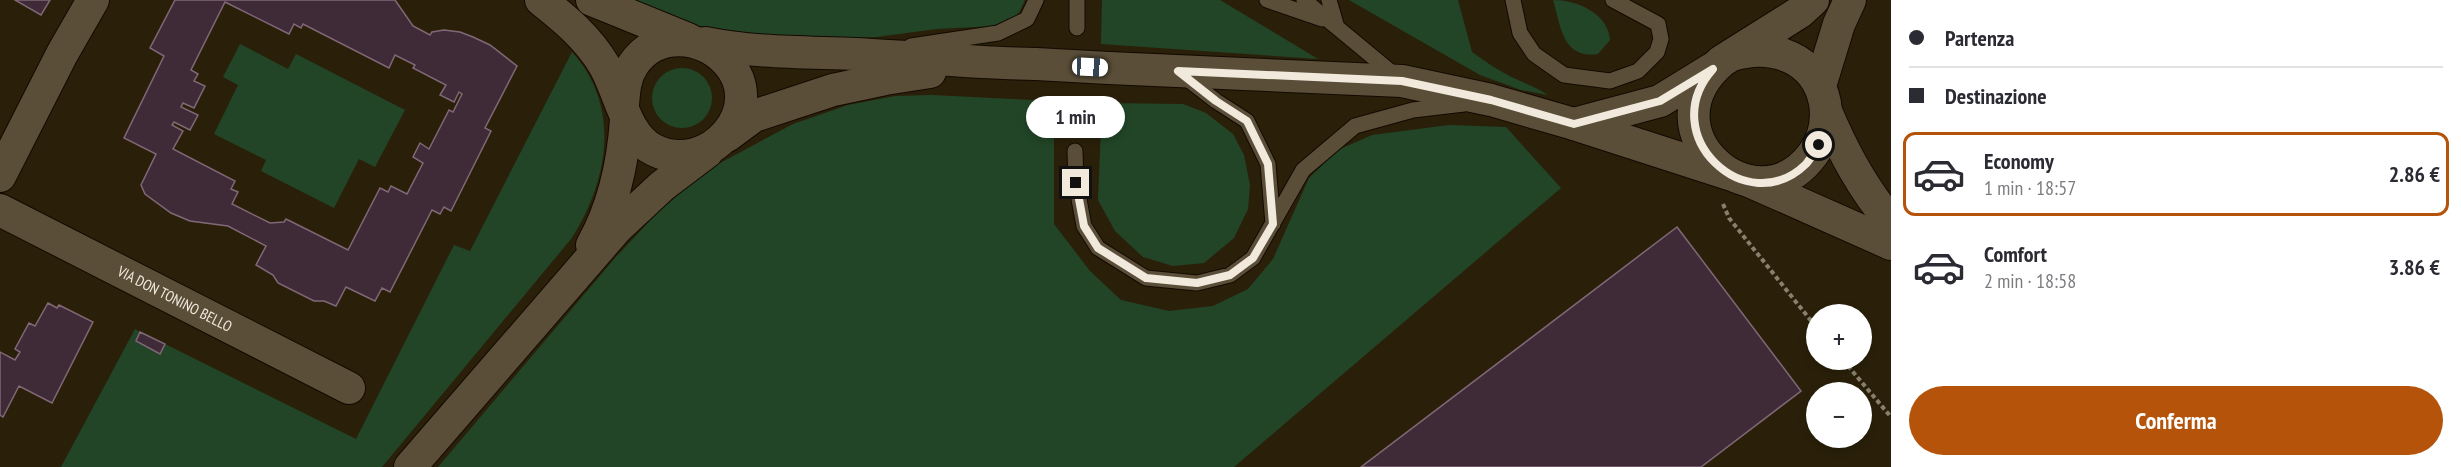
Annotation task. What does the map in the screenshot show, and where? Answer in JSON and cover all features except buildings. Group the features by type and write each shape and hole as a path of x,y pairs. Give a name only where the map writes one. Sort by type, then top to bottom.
{"street":[{"path":"0,176 62,54 93,0"},
{"path":"541,0 573,25 604,64 637,136 652,149 672,156 692,156 719,142 736,120 740,102 739,83 731,66 718,52 695,41 592,0"},
{"path":"1574,124 1660,101 1800,12 1813,0"},
{"path":"576,274 596,238 612,200 623,160 624,84 633,65 648,50 667,41 695,41 736,50 787,53 856,54 1402,81 1491,100 1760,182 1784,177 1806,163 1820,145 1825,132 1823,98 1839,24 1850,0"},
{"path":"1891,222 1868,195 1844,154 1823,98 1807,69 1790,56 1769,50 1747,50 1723,62 1699,88 1694,105 1695,129 1700,145 1709,158 1738,177 1891,244"},
{"path":"410,467 576,274 632,214 662,186 754,116 833,90 918,74 1026,64"},
{"name":"VIA DON TONINO BELLO","path":"0,210 349,388"}],"lane":[{"path":"856,54 998,33 1027,19 1036,0"},
{"path":"1077,0 1077,28"},
{"path":"1267,0 1336,24"},
{"path":"1304,0 1336,24 1402,81"},
{"path":"1329,0 1336,24"},
{"path":"1513,0 1520,33 1534,54 1564,75 1610,81 1638,71 1657,52 1661,39 1658,24 1613,0"},
{"path":"1178,71 1216,101 1247,121 1268,164 1273,224"},
{"path":"1075,151 1076,183 1084,226 1098,248 1146,278 1197,283 1230,275 1253,258 1303,170 1355,126 1413,110 1491,100"}],"path":[{"path":"1738,177 1721,199 1729,218 1806,314"},
{"path":"1851,370 1891,417"}],"green space":[{"path":"617,0 1025,0 1018,15 995,26 937,29 876,37 799,41 698,29"},
{"path":"1102,0 1220,0 1318,59 1101,44"},
{"path":"1349,0 1458,0 1472,52 1506,74 1548,95 1521,90 1480,75"},
{"path":"1553,0 1572,2 1590,10 1604,22 1610,40 1598,54 1586,54 1570,46 1561,30"},
{"path":"240,44 288,69 296,54 405,110 375,167 359,159 334,208 261,171 266,160 214,134 238,85 223,77"},
{"path":"572,52 588,73 598,96 603,120 604,145 601,169 584,217 571,239 382,467 61,467 135,329 140,332 136,341 160,353 165,344 356,439 454,245 470,251"},
{"path":"676,68 688,68 699,73 707,81 712,98 710,110 699,123 688,128 676,128 665,123 657,115 652,104 652,92 657,81 665,73"},
{"path":"932,95 1054,101 1054,224 1090,271 1121,300 1169,311 1213,306 1248,289 1273,259 1309,178 1338,150 1372,135 1449,125 1506,127 1561,188 1234,467 438,467 615,258 658,212 709,169 793,124 848,105 895,96"},
{"path":"1102,103 1183,104 1206,113 1233,134 1244,155 1250,185 1248,209 1234,238 1204,263 1173,266 1143,257 1115,231 1098,200"}],"route":[{"path":"1076,183 1084,226 1098,248 1146,278 1197,283 1230,275 1253,258 1273,224 1268,164 1247,121 1216,101 1178,71 1402,81 1491,100 1574,124 1660,101 1713,69 1699,88 1694,105 1694,118 1700,145 1718,167 1748,181 1772,181 1794,172 1806,163 1819,145"}]}
